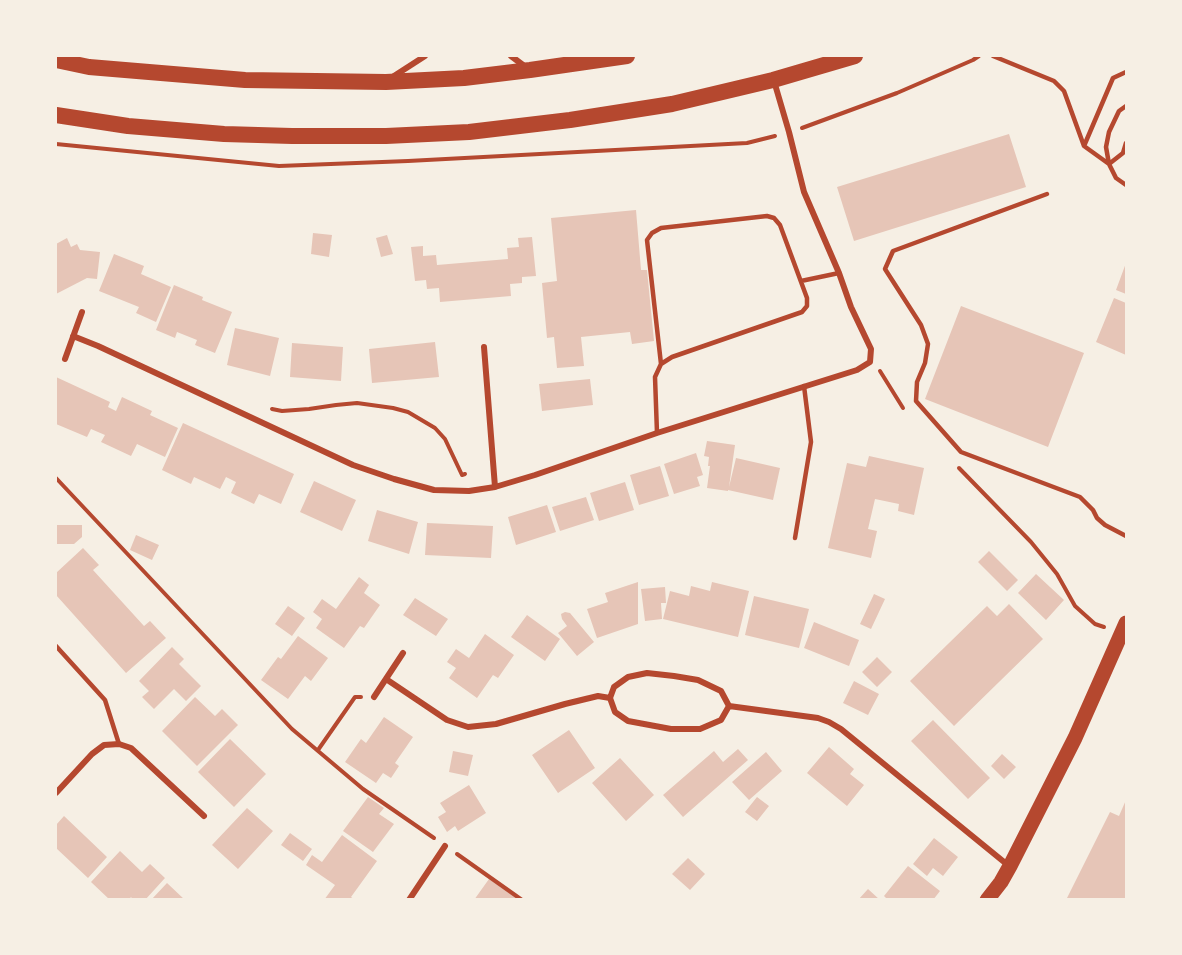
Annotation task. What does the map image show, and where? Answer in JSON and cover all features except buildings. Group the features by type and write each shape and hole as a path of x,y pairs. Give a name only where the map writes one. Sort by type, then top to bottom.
{"highway":[{"path":"56,60 89,67 245,80 386,82 464,78 627,56"},
{"path":"56,115 128,126 224,134 386,136 469,132 570,120 672,104 773,80 855,56"}],"main road":[{"path":"987,900 1010,867 1075,738 1125,631"}],"street":[{"path":"386,82 425,56"},
{"path":"511,56 530,70"},
{"path":"73,336 353,465 434,490 495,487 857,370 870,362 871,349 851,307 804,192 773,80"},
{"path":"65,360 82,312"},
{"path":"484,347 495,487"},
{"path":"374,697 403,653"},
{"path":"647,673 698,680 721,691 729,706 721,720 700,729 671,729 628,721 615,712 610,698 614,687 628,677 647,673"},
{"path":"386,679 447,720 468,727 496,724 598,696 610,698"},
{"path":"729,706 818,718 830,722 1010,867"},
{"path":"56,793 92,754 104,745 119,744 131,748 204,816"},
{"path":"409,900 445,846"}],"lane":[{"path":"993,56 1054,81 1064,91 1084,146 1108,164"},
{"path":"1084,146 1113,78 1126,72"},
{"path":"1126,106 1119,111 1106,147 1108,164 1116,178 1126,185"},
{"path":"1108,164 1123,153 1126,143"},
{"path":"1047,194 893,251 885,269 921,325 928,344 925,363 917,382 916,400 961,452 1080,496 1105,525 1126,536"},
{"path":"657,433 655,377 660,364 647,240 652,233 661,228 767,216 774,218 780,225 801,281 807,298 807,306 802,312 672,357 660,364"},
{"path":"801,281 839,273"},
{"path":"795,538 811,441 804,386"},
{"path":"56,646 105,700 119,744"}],"path":[{"path":"870,362 879,369 906,412"},
{"path":"268,409 282,411 357,403 408,412 435,428 445,439 462,475 494,470"},
{"path":"956,464 1031,542 1057,574 1075,606 1095,624 1125,631"},
{"path":"56,478 292,729 363,789 522,900"},
{"path":"318,750 355,697 374,697"}]}
